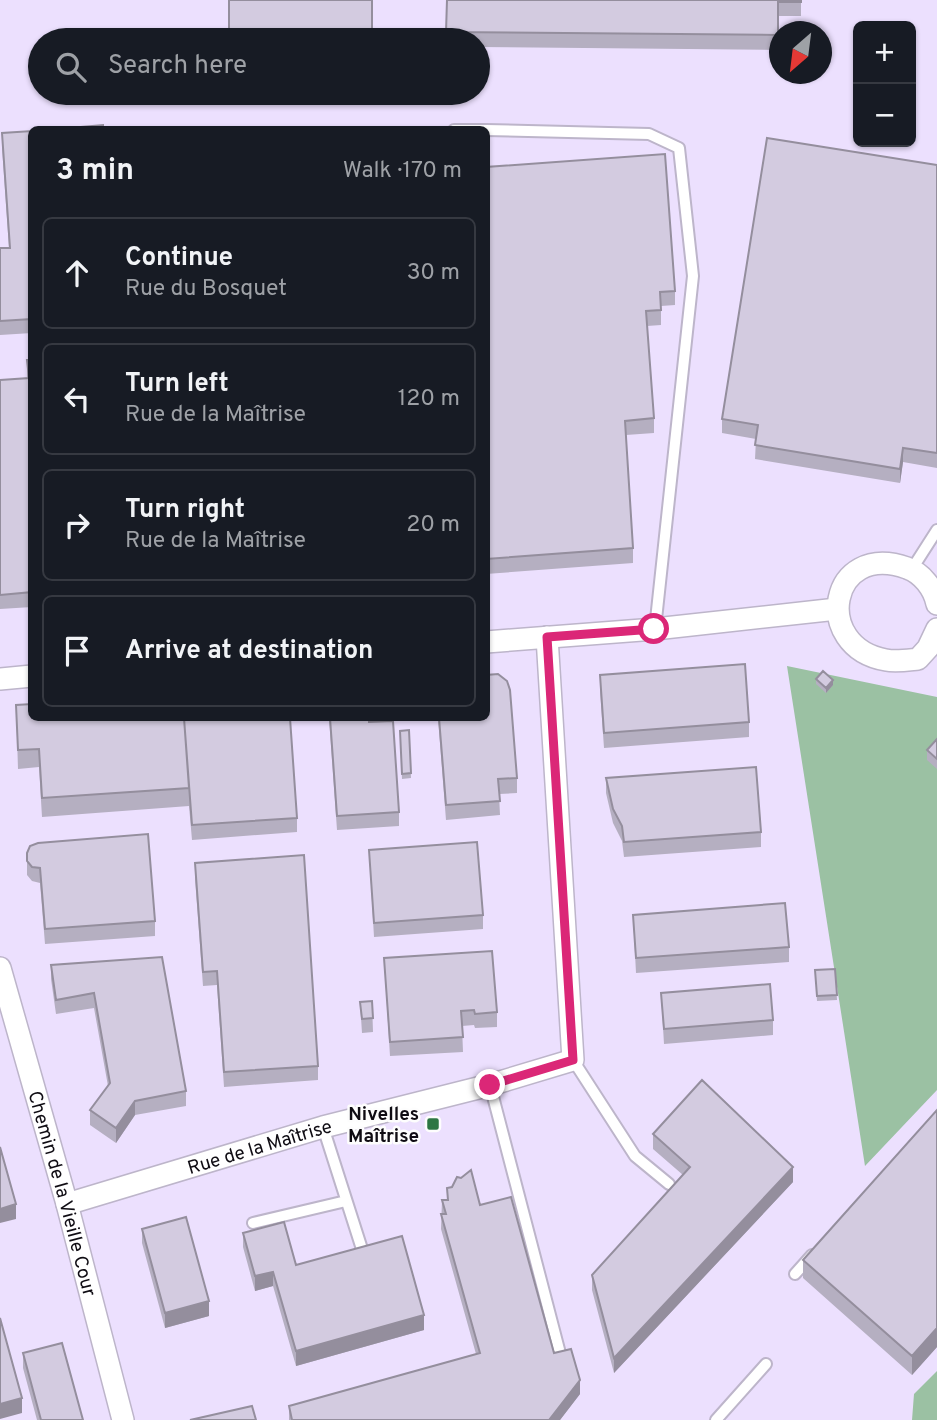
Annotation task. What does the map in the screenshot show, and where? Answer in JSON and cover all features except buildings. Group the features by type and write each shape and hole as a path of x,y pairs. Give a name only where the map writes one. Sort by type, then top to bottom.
{"street":[{"path":"934,644 918,659 886,660 870,655 857,647 846,635 837,609 837,599 843,584 864,567 883,563 912,569 926,581 936,597 937,604"},
{"path":"490,642 654,629 837,609"},
{"path":"547,637 573,1060"},
{"path":"0,679 28,676"},
{"name":"Chemin de la Vieille Cour","path":"0,968 5,1008 67,1204 124,1420"},
{"name":"Rue de la Maîtrise","path":"67,1204 323,1127 490,1085 573,1060"}],"lane":[{"path":"490,130 649,134 680,148 693,276 654,629"},
{"path":"912,569 937,530"},
{"path":"573,1060 635,1156 669,1184"},
{"path":"490,1085 562,1361"},
{"path":"323,1127 360,1246"},
{"path":"253,1223 346,1201"},
{"path":"795,1274 822,1244"},
{"path":"716,1420 766,1364"}],"shaded area":[{"path":"0,0 937,0 937,1420 0,1420"}],"green space":[{"path":"787,666 937,697 937,1090 865,1166"},
{"path":"937,1371 937,1420 912,1420 914,1394"}],"place":[{"name":"Nivelles Maîtrise","path":"433,1124"}],"route":[{"path":"490,1085 573,1060 547,637 654,629"}]}
